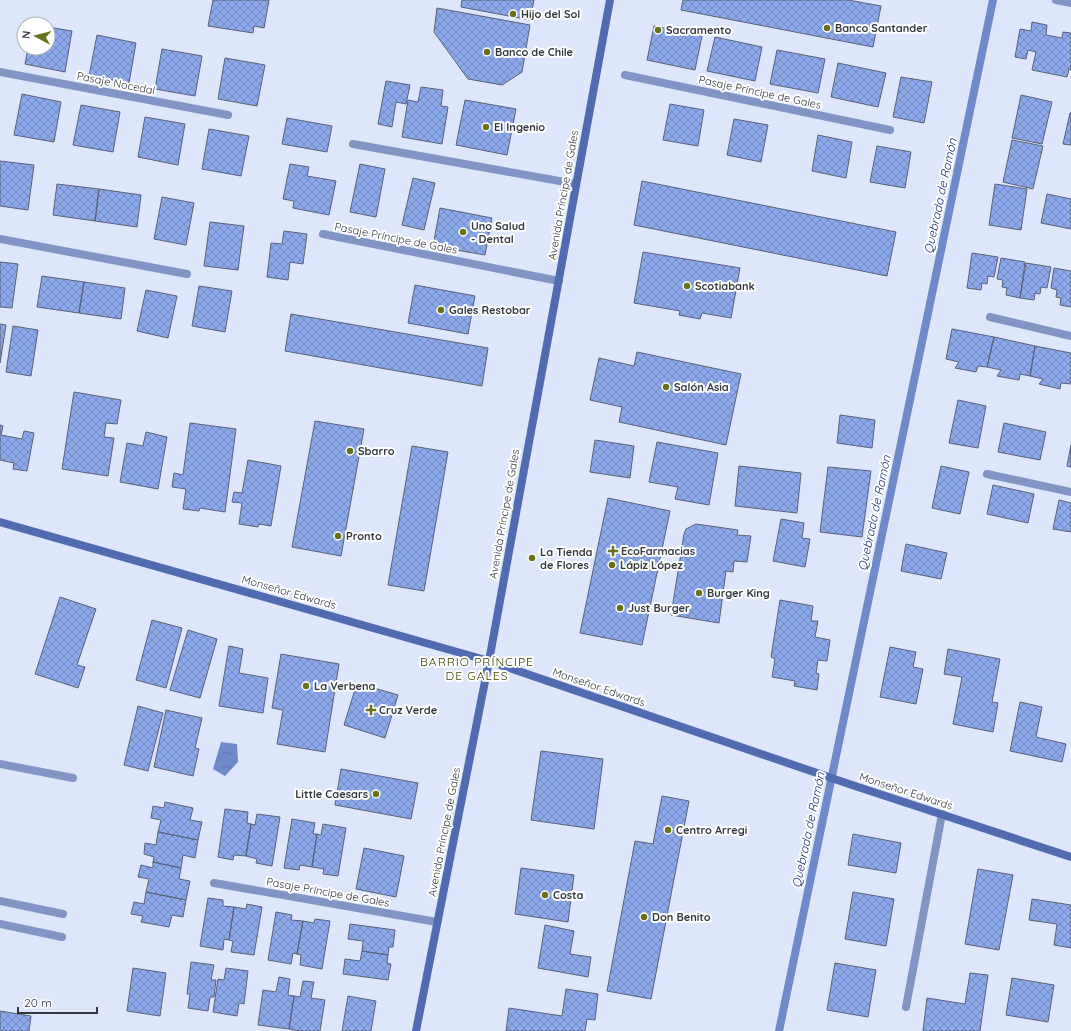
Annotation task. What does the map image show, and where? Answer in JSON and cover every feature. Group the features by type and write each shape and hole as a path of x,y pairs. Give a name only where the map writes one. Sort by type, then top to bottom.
{"street":[{"name":"Avenida Príncipe de Gales","path":"416,1031 489,660 610,0"},
{"path":"1056,0 1071,3"},
{"name":"Pasaje Nocedal","path":"0,72 228,115"},
{"name":"Pasaje Príncipe de Gales","path":"625,75 890,130"},
{"path":"353,144 576,184"},
{"name":"Pasaje Príncipe de Gales","path":"323,234 558,281"},
{"path":"0,239 187,274"},
{"path":"990,317 1071,336"},
{"path":"987,474 1071,492"},
{"name":"Monseñor Edwards","path":"0,522 489,660 810,770 1071,857"},
{"path":"0,764 73,778"},
{"path":"906,1007 942,814"},
{"name":"Pasaje Príncipe de Gales","path":"214,883 437,922"},
{"path":"0,901 63,914"},
{"path":"0,924 62,937"}],"water":[{"path":"221,742 237,744 238,762 225,776 213,769"}],"building":[{"path":"213,0 269,0 264,28 254,26 253,33 208,26"},
{"name":"Hijo del Sol","path":"462,0 534,0 530,20 461,7"},
{"name":"Banco Santander","path":"683,0 848,0 881,6 873,47 681,10"},
{"name":"Banco de Chile","path":"437,8 530,25 522,72 502,85 468,79 434,32"},
{"path":"1032,22 1047,25 1046,35 1062,38 1063,32 1071,33 1071,70 1069,69 1067,77 1032,70 1036,52 1028,50 1026,59 1015,57 1020,29 1031,31"},
{"path":"654,26 702,36 695,70 647,60"},
{"path":"56,28 72,31 65,72 25,64 26,56 56,56"},
{"path":"97,35 136,43 129,83 89,76"},
{"path":"715,37 762,47 755,81 707,71"},
{"path":"162,49 202,56 195,96 155,89"},
{"path":"777,50 825,59 818,93 770,84"},
{"path":"225,58 265,65 257,106 218,99"},
{"path":"838,63 886,73 878,107 831,97"},
{"path":"901,77 932,82 924,123 893,117"},
{"path":"386,81 410,85 406,104 396,102 392,127 378,124"},
{"path":"421,87 443,90 441,106 448,107 442,144 402,137 408,100 418,102"},
{"path":"22,94 61,102 54,142 14,135"},
{"path":"1021,95 1052,102 1042,144 1012,138"},
{"name":"El Ingenio","path":"465,100 516,109 507,155 456,145"},
{"path":"670,104 704,110 698,146 663,140"},
{"path":"81,105 120,112 113,152 73,145"},
{"path":"1071,113 1071,145 1063,144"},
{"path":"145,117 185,124 178,165 138,157"},
{"path":"287,118 332,126 327,152 282,144"},
{"path":"734,119 768,125 761,162 727,155"},
{"path":"209,129 249,136 241,176 202,169"},
{"path":"818,135 852,142 846,178 812,171"},
{"path":"1012,140 1043,146 1033,189 1003,182"},
{"path":"877,146 911,152 905,188 870,182"},
{"path":"0,161 34,165 28,210 0,206"},
{"path":"290,164 309,167 307,176 336,181 329,215 293,208 294,201 283,199"},
{"path":"360,164 385,169 376,217 350,212"},
{"path":"413,178 435,183 424,230 402,225"},
{"path":"642,181 896,232 887,276 634,225"},
{"path":"57,184 99,189 95,221 53,215"},
{"path":"995,184 1027,189 1021,230 989,225"},
{"path":"99,189 141,195 137,227 95,221"},
{"path":"1047,194 1071,199 1071,229 1041,223"},
{"path":"162,197 194,203 186,245 154,239"},
{"name":"Uno Salud - Dental","path":"440,208 492,218 485,255 433,246"},
{"path":"210,222 244,226 238,270 204,266"},
{"path":"284,231 307,234 303,264 290,262 288,280 267,277 271,243 282,244"},
{"name":"Scotiabank","path":"643,252 740,268 731,318 702,313 700,319 679,315 680,311 634,303"},
{"path":"972,253 998,257 994,277 988,276 987,284 982,283 981,290 967,288"},
{"path":"1001,258 1025,262 1020,298 1006,295 1007,288 1002,287 1003,280 997,279"},
{"path":"0,262 18,264 12,308 0,307"},
{"path":"1026,263 1051,267 1047,288 1041,287 1040,294 1035,293 1034,300 1020,298"},
{"path":"1054,268 1071,271 1071,307 1060,305 1061,298 1056,297 1057,290 1051,288"},
{"path":"42,276 84,282 79,313 37,307"},
{"path":"84,282 125,288 121,319 79,313"},
{"name":"Gales Restobar","path":"415,285 475,296 468,334 408,323"},
{"path":"199,286 232,291 225,332 192,326"},
{"path":"146,290 177,296 168,338 137,331"},
{"path":"291,314 488,348 482,386 285,351"},
{"path":"0,324 6,325 0,363"},
{"path":"13,326 38,330 31,376 6,372"},
{"path":"952,329 994,337 987,367 978,366 976,372 955,368 959,362 946,359"},
{"path":"994,337 1035,346 1030,376 1020,374 1019,380 997,376 1001,370 987,367"},
{"path":"1035,346 1071,353 1071,384 1061,383 1060,389 1039,384 1043,379 1030,376"},
{"name":"Salón Asia","path":"637,352 741,374 726,445 619,422 622,407 590,400 599,358 634,366"},
{"path":"74,392 121,400 117,424 106,423 104,437 114,438 108,476 62,469"},
{"path":"958,400 986,406 978,448 949,443"},
{"path":"840,415 875,420 872,448 837,443"},
{"path":"315,421 364,429 341,556 292,547"},
{"path":"190,423 236,429 225,512 200,508 199,511 183,509 186,489 172,487 174,473 183,475"},
{"path":"1004,423 1046,432 1040,460 998,452"},
{"path":"0,425 3,426 1,435 22,439 24,431 34,433 27,471 13,469 14,463 0,460"},
{"path":"146,432 167,437 158,489 120,482 127,443 143,446"},
{"path":"595,440 634,446 630,478 590,472"},
{"path":"657,442 718,453 709,505 675,499 678,487 649,482"},
{"path":"1071,445 1071,467 1067,466"},
{"path":"412,446 448,452 424,591 388,585"},
{"path":"248,460 281,466 271,526 259,524 258,527 239,524 242,503 232,502 234,492 242,493"},
{"path":"739,466 801,473 797,513 735,506"},
{"path":"941,466 969,472 960,514 932,508"},
{"path":"828,467 871,471 862,537 820,532"},
{"path":"993,485 1034,494 1028,523 987,514"},
{"path":"608,498 670,511 642,645 580,633"},
{"path":"1059,500 1071,503 1071,532 1053,529"},
{"path":"781,519 804,523 802,538 810,539 805,567 773,561"},
{"name":"Burger King","path":"696,524 738,530 737,535 751,536 747,562 734,561 733,572 726,571 719,623 671,615 684,534 686,529"},
{"path":"906,544 947,553 941,579 901,571"},
{"path":"60,597 96,609 77,665 85,667 78,688 35,674"},
{"path":"780,600 813,606 811,621 818,621 815,637 830,640 827,661 818,660 816,673 819,674 817,690 794,686 795,681 772,677 775,659 771,657"},
{"path":"152,620 182,628 166,688 136,680"},
{"path":"188,630 217,639 200,698 170,690"},
{"path":"229,646 243,649 239,673 268,678 263,713 219,706"},
{"path":"890,647 916,652 913,667 923,669 916,704 880,697"},
{"path":"948,649 1000,659 992,702 998,703 993,732 953,724 962,677 944,674"},
{"name":"La Verbena","path":"281,654 339,664 325,752 277,744 283,710 272,708"},
{"name":"Cruz Verde","path":"357,683 398,695 385,738 344,725"},
{"path":"1020,702 1042,707 1036,737 1066,744 1062,762 1010,751"},
{"path":"138,706 163,713 148,771 124,765"},
{"path":"166,710 202,718 195,748 199,749 193,776 154,767"},
{"path":"541,751 603,759 594,829 531,820"},
{"name":"Little Caesars","path":"341,769 418,783 411,819 335,805"},
{"name":"Don Benito","path":"662,796 689,801 651,999 607,991 635,841 653,844"},
{"path":"165,802 193,808 190,820 202,822 198,840 158,832 161,820 151,818 153,806 164,808"},
{"path":"225,809 248,812 247,823 251,824 246,856 234,855 233,860 218,857"},
{"path":"257,814 280,817 272,866 256,863 257,859 246,856 251,824 255,825"},
{"path":"292,819 315,823 313,834 317,834 312,867 300,865 299,870 284,868"},
{"path":"323,824 346,828 338,876 323,874 324,869 312,867 317,834 321,835"},
{"path":"158,832 198,840 195,858 183,855 181,868 153,862 154,857 144,854 145,843 156,845"},
{"path":"853,834 901,843 896,873 848,865"},
{"path":"364,848 404,856 396,897 356,889"},
{"path":"153,862 181,868 179,879 190,881 186,900 146,892 149,879 138,877 141,865 153,868"},
{"name":"Costa","path":"521,868 574,875 568,922 515,914"},
{"path":"978,869 1013,875 999,950 965,944"},
{"path":"146,892 186,900 183,917 172,915 169,927 141,922 143,916 131,914 134,902 144,904"},
{"path":"853,892 894,899 886,946 845,939"},
{"path":"208,898 223,900 223,906 234,907 229,940 224,939 223,950 200,946"},
{"path":"1032,899 1071,905 1071,948 1054,945 1057,924 1029,920"},
{"path":"247,904 262,907 254,955 231,952 233,941 229,940 234,907 246,909"},
{"path":"276,912 292,915 291,920 303,921 297,954 293,953 291,964 268,960"},
{"path":"315,919 330,921 322,969 300,965 301,955 297,954 303,921 314,923"},
{"path":"350,924 395,930 393,947 389,947 388,955 362,951 363,941 348,939"},
{"path":"545,925 574,931 570,954 591,957 588,977 538,968"},
{"path":"362,951 388,955 387,963 391,964 388,980 343,974 345,959 360,961"},
{"path":"191,962 214,965 211,980 216,980 214,997 210,997 208,1011 188,1008 190,994 187,994"},
{"path":"835,963 876,970 868,1017 827,1010"},
{"path":"133,968 166,973 160,1016 127,1011"},
{"path":"226,968 248,971 244,1004 239,1003 237,1016 213,1012 218,979 224,980"},
{"path":"970,973 988,975 980,1031 923,1031 927,998 965,1004"},
{"path":"279,977 290,979 288,995 294,996 289,1029 258,1025 263,990 276,992"},
{"path":"1012,978 1054,985 1048,1022 1006,1015"},
{"path":"303,981 314,982 311,998 325,1000 320,1031 299,1031 289,1029 294,996 300,997"},
{"path":"566,989 598,994 595,1020 587,1019 585,1031 506,1031 509,1008 562,1016"},
{"path":"348,996 376,1001 371,1031 342,1031"},
{"path":"0,1011 31,1016 29,1031 0,1031"}],"waterway":[{"name":"Quebrada de Ramón","path":"779,1031 993,0"}],"place":[{"name":"Hijo del Sol","path":"513,14"},
{"name":"Banco Santander","path":"827,28"},
{"name":"Sacramento","path":"658,30"},
{"name":"Banco de Chile","path":"487,52"},
{"name":"El Ingenio","path":"486,127"},
{"name":"Uno Salud - Dental","path":"463,232"},
{"name":"Scotiabank","path":"687,286"},
{"name":"Gales Restobar","path":"441,310"},
{"name":"Salón Asia","path":"666,387"},
{"name":"Sbarro","path":"350,451"},
{"name":"Pronto","path":"338,536"},
{"name":"EcoFarmacias","path":"613,551"},
{"name":"La Tienda de Flores","path":"532,558"},
{"name":"Lápiz López","path":"612,565"},
{"name":"Burger King","path":"699,593"},
{"name":"Just Burger","path":"620,608"},
{"name":"La Verbena","path":"306,686"},
{"name":"Cruz Verde","path":"371,710"},
{"name":"Little Caesars","path":"376,794"},
{"name":"Centro Arregi","path":"668,830"},
{"name":"Costa","path":"545,895"},
{"name":"Don Benito","path":"644,917"}],"district":[{"name":"BARRIO PRÍNCIPE DE GALES","path":"477,668"}]}
